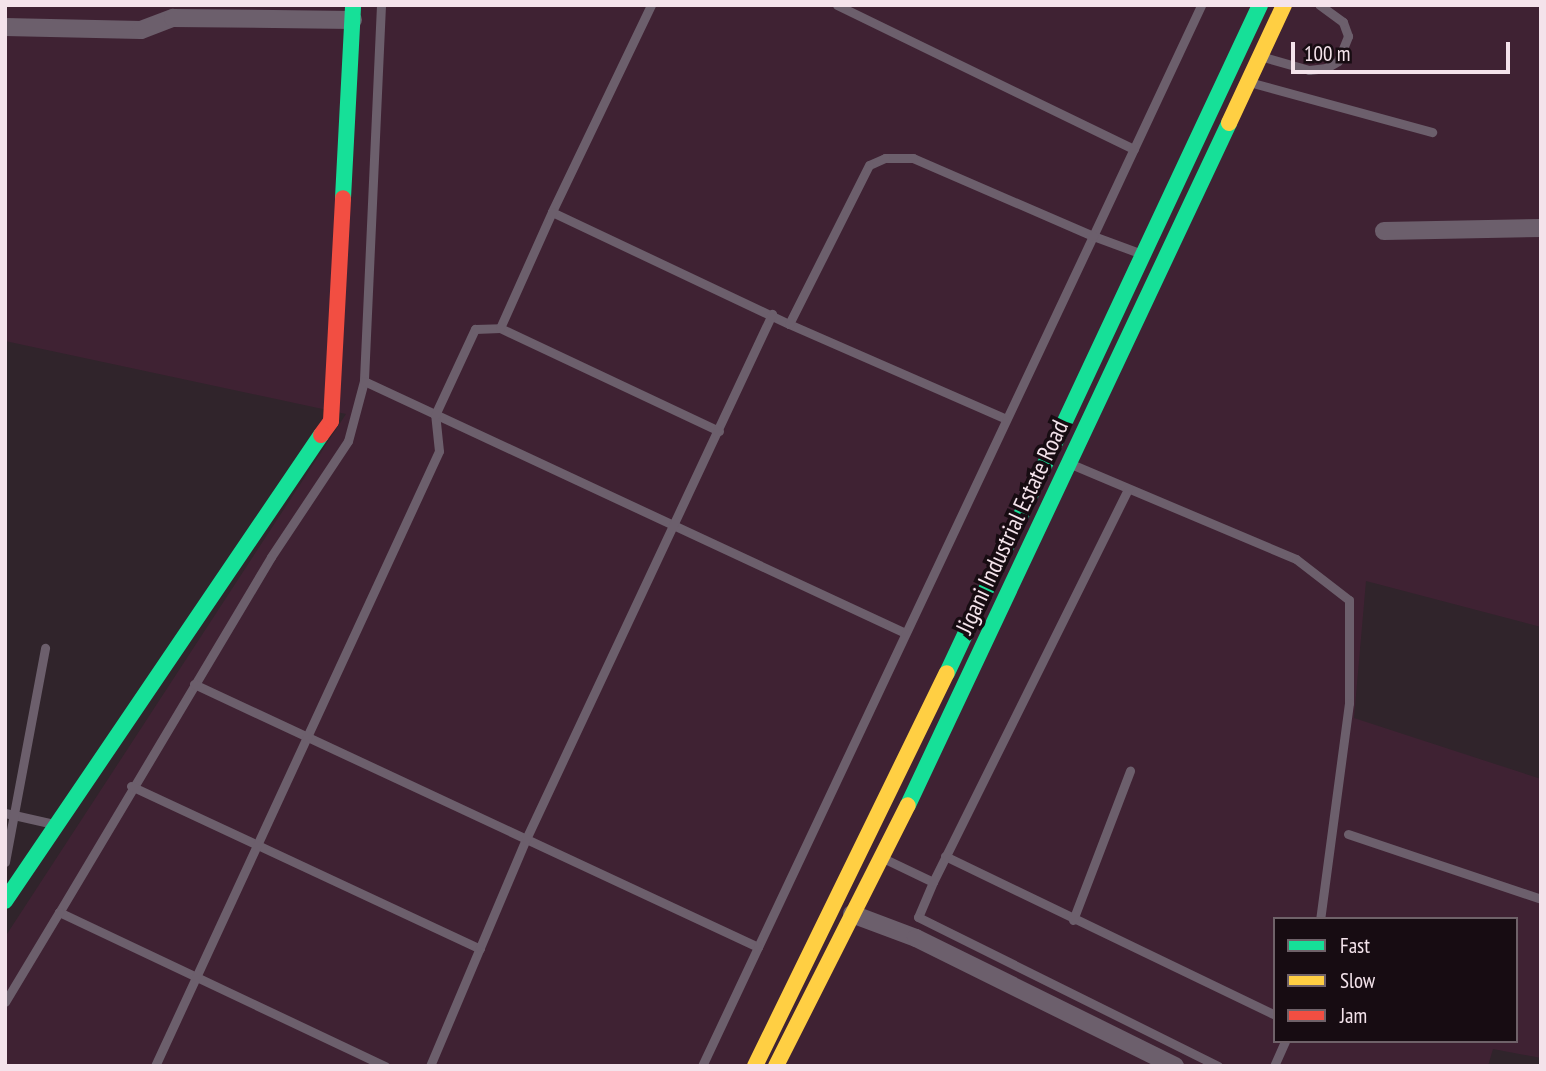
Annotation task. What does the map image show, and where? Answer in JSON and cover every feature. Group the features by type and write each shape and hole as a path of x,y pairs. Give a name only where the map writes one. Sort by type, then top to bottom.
{"main road":[{"name":"Jigani Industrial Estate Road","path":"755,1066 855,869 1260,5"},
{"name":"Jigani Industrial Estate Road","path":"776,1066 883,858 1284,5"},
{"path":"5,901 54,824 331,421 353,13"}],"street":[{"path":"5,27 141,30 173,18 353,13"},
{"path":"1384,231 1541,228"},
{"path":"852,915 916,938 1175,1066"}],"lane":[{"path":"5,1002 131,786 348,441 364,381 381,5"},
{"path":"500,328 651,5"},
{"path":"837,5 1134,149"},
{"path":"702,1066 1004,418 1201,5"},
{"path":"1260,56 1309,70 1326,68 1338,61 1348,36 1343,22 1320,5"},
{"path":"1248,81 1432,132"},
{"path":"789,324 869,165 885,158 913,158 1143,255"},
{"path":"552,212 789,324 1004,418"},
{"path":"430,1066 526,839 772,314"},
{"path":"155,1066 439,451 435,415 475,329 500,328 719,430"},
{"path":"364,381 904,632"},
{"path":"1067,462 1296,559 1349,600 1349,704 1320,917"},
{"path":"1128,489 933,882 919,917 1217,1066"},
{"path":"5,862 10,814 45,648"},
{"path":"194,684 758,947"},
{"path":"1073,920 1129,771"},
{"path":"131,786 480,949"},
{"path":"10,814 54,824"},
{"path":"1348,834 1541,899"},
{"path":"946,856 1073,920 1273,1014"},
{"path":"883,858 933,882"},
{"path":"59,912 385,1066"},
{"path":"1274,1066 1284,1043"}],"shaded area":[{"path":"5,5 1541,5 1541,627 1366,581 1354,718 1541,779 1541,1058 1493,1049 1488,1066 5,1066 5,937 346,414 5,341"}],"traffic: fast":[{"path":"343,198 353,5"},
{"path":"947,673 1260,5"},
{"path":"908,805 1229,123"},
{"path":"5,901 321,435"}],"traffic: slow":[{"path":"1229,123 1284,5"},
{"path":"755,1066 947,673"},
{"path":"776,1066 908,805"}],"traffic: jam":[{"path":"321,435 331,421 343,198"}]}
